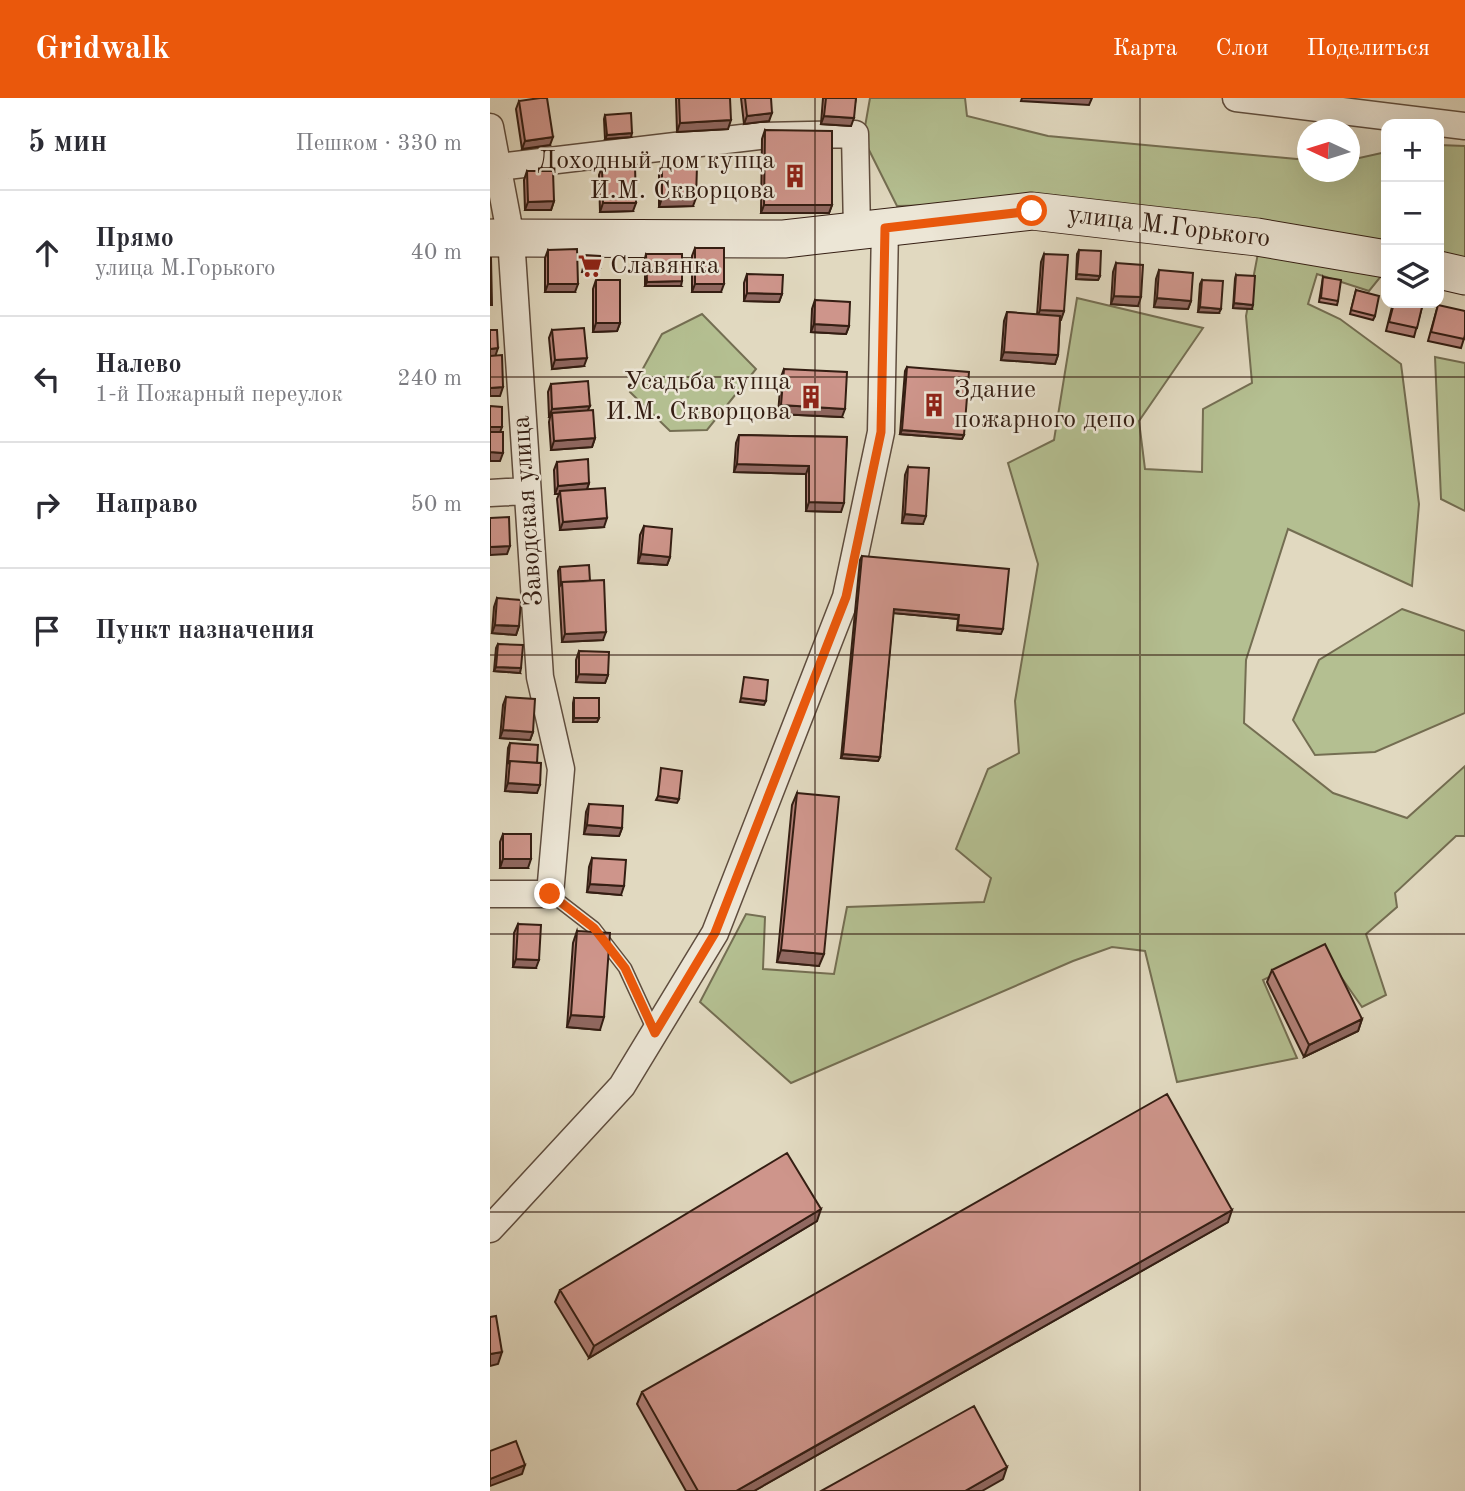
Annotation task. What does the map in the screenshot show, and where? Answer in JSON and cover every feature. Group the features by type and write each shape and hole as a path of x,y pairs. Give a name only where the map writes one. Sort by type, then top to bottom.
{"street":[{"path":"1236,98 1409,108 1465,126"},
{"name":"Заводская улица","path":"490,127 498,167 501,238 526,491 540,677 561,769 550,894"},
{"path":"490,1229 622,1086 715,933 846,597 881,432 871,229 855,134 759,136 498,167"},
{"name":"улица М.Горького","path":"501,238 784,239 1032,211 1257,237 1381,258"},
{"path":"1444,271 1465,276"},
{"path":"490,493 526,491"},
{"path":"490,894 550,894"}],"lane":[{"path":"550,894 594,928 625,968 655,1033"}],"green space":[{"path":"870,98 965,98 967,116 1048,136 1297,159 1297,182 1360,182 1360,158 1381,153 1381,250 1033,203 897,206 863,138"},
{"path":"1444,145 1465,146 1465,268 1444,262"},
{"path":"1259,248 1381,269 1381,276 1369,291 1317,274 1308,304 1340,319 1401,364 1419,504 1412,586 1288,529 1246,660 1244,723 1333,793 1407,818 1465,766 1465,836 1456,836 1395,893 1397,907 1366,934 1386,995 1362,1007 1323,951 1263,980 1297,1058 1177,1082 1145,951 1112,947 1073,961 791,1083 700,1002 746,914 765,917 763,969 834,974 847,907 984,902 991,878 956,849 988,769 1019,753 1015,701 1038,564 1008,463 1054,440 1077,298 1203,328 1139,421 1145,469 1202,472 1203,409 1252,383 1246,316"},
{"path":"702,314 756,369 707,430 670,431 630,392 662,334"},
{"path":"1435,357 1465,363 1465,511 1441,499"},
{"path":"1402,609 1465,631 1465,713 1375,752 1315,755 1293,720 1319,660"}],"building":[{"path":"547,98 553,137 525,141 519,101"},
{"path":"679,98 730,98 731,120 680,123"},
{"path":"745,98 771,98 772,113 747,116"},
{"path":"826,98 856,98 854,118 824,116"},
{"path":"631,113 632,133 607,135 605,115"},
{"name":"Доходный дом купца И.М. Скворцова","path":"765,130 832,131 832,205 764,205"},
{"path":"635,166 636,203 603,203 602,167"},
{"path":"662,166 697,166 696,198 662,198"},
{"path":"527,171 553,171 554,201 528,202"},
{"path":"695,248 724,248 724,284 695,284"},
{"path":"577,249 578,284 548,284 548,250"},
{"path":"1079,250 1101,251 1100,276 1077,274"},
{"path":"646,254 682,254 682,281 647,282"},
{"path":"1044,254 1068,255 1064,311 1040,310"},
{"name":"Славянка","path":"584,255 600,256 600,269 583,268"},
{"path":"491,258 492,305 490,305"},
{"path":"1116,263 1143,265 1141,297 1114,296"},
{"path":"1159,270 1193,273 1191,301 1157,298"},
{"path":"747,274 783,275 782,294 747,293"},
{"path":"1236,275 1255,276 1253,305 1234,303"},
{"path":"1323,277 1341,280 1338,301 1321,298"},
{"path":"596,280 620,280 620,323 596,323"},
{"path":"1202,280 1223,281 1221,309 1200,307"},
{"path":"1356,290 1379,296 1375,316 1351,310"},
{"path":"815,300 850,302 849,326 814,324"},
{"path":"1444,306 1465,311 1464,339 1431,332 1437,308"},
{"path":"1393,308 1422,308 1417,328 1389,322"},
{"path":"1007,312 1060,316 1058,355 1004,352"},
{"path":"584,328 587,358 555,360 552,330"},
{"path":"490,330 497,330 498,348 490,349"},
{"path":"502,355 503,387 490,388 490,356"},
{"name":"Здание пожарного депо","path":"907,367 969,372 964,435 902,430"},
{"name":"Усадьба купца И.М. Скворцова","path":"784,369 847,372 845,409 781,405"},
{"path":"588,381 590,406 552,409 551,384"},
{"path":"490,406 502,407 502,427 490,427"},
{"path":"593,410 595,438 554,441 552,413"},
{"path":"490,432 503,432 503,453 490,452"},
{"path":"739,435 847,437 844,503 809,502 809,466 737,464"},
{"path":"588,459 589,483 558,486 557,462"},
{"path":"908,467 929,468 926,516 905,514"},
{"path":"605,488 607,518 563,522 560,491"},
{"path":"509,517 510,546 490,547 490,518"},
{"path":"644,526 672,529 670,557 641,554"},
{"path":"862,556 1009,569 1003,629 958,625 959,615 894,609 880,757 843,754"},
{"path":"589,565 590,581 561,584 560,567"},
{"path":"604,580 606,632 565,634 562,582"},
{"path":"497,598 521,600 519,626 495,625"},
{"path":"498,644 523,645 521,668 496,667"},
{"path":"579,651 609,652 608,675 579,674"},
{"path":"744,677 768,680 766,701 741,698"},
{"path":"506,697 535,699 533,732 503,730"},
{"path":"574,698 599,698 599,718 574,718"},
{"path":"510,743 538,745 537,763 510,761 508,764"},
{"path":"510,761 541,763 540,785 508,783"},
{"path":"661,768 682,771 679,799 658,796"},
{"path":"797,793 839,797 824,954 781,950"},
{"path":"589,804 623,806 622,828 587,825"},
{"path":"503,834 531,834 531,859 503,859"},
{"path":"592,858 626,860 624,886 590,884"},
{"path":"518,924 541,925 539,960 516,959"},
{"path":"577,931 610,933 604,1017 571,1015"},
{"path":"1325,944 1362,1019 1309,1045 1272,970"},
{"path":"1167,1094 1232,1210 736,1491 698,1491 642,1392"},
{"path":"787,1153 821,1209 594,1346 560,1290"},
{"path":"496,1316 502,1352 490,1354 490,1317"},
{"path":"974,1406 1007,1467 965,1491 821,1491"},
{"path":"516,1441 525,1465 490,1479 490,1451"}],"place":[{"name":"Доходный дом купца И.М. Скворцова","path":"795,176"},
{"name":"Славянка","path":"590,266"},
{"name":"Усадьба купца И.М. Скворцова","path":"811,397"},
{"name":"Здание пожарного депо","path":"934,405"}],"route":[{"path":"550,894 594,928 625,968 655,1033 715,933 846,597 881,432 885,228 1032,211"}]}
